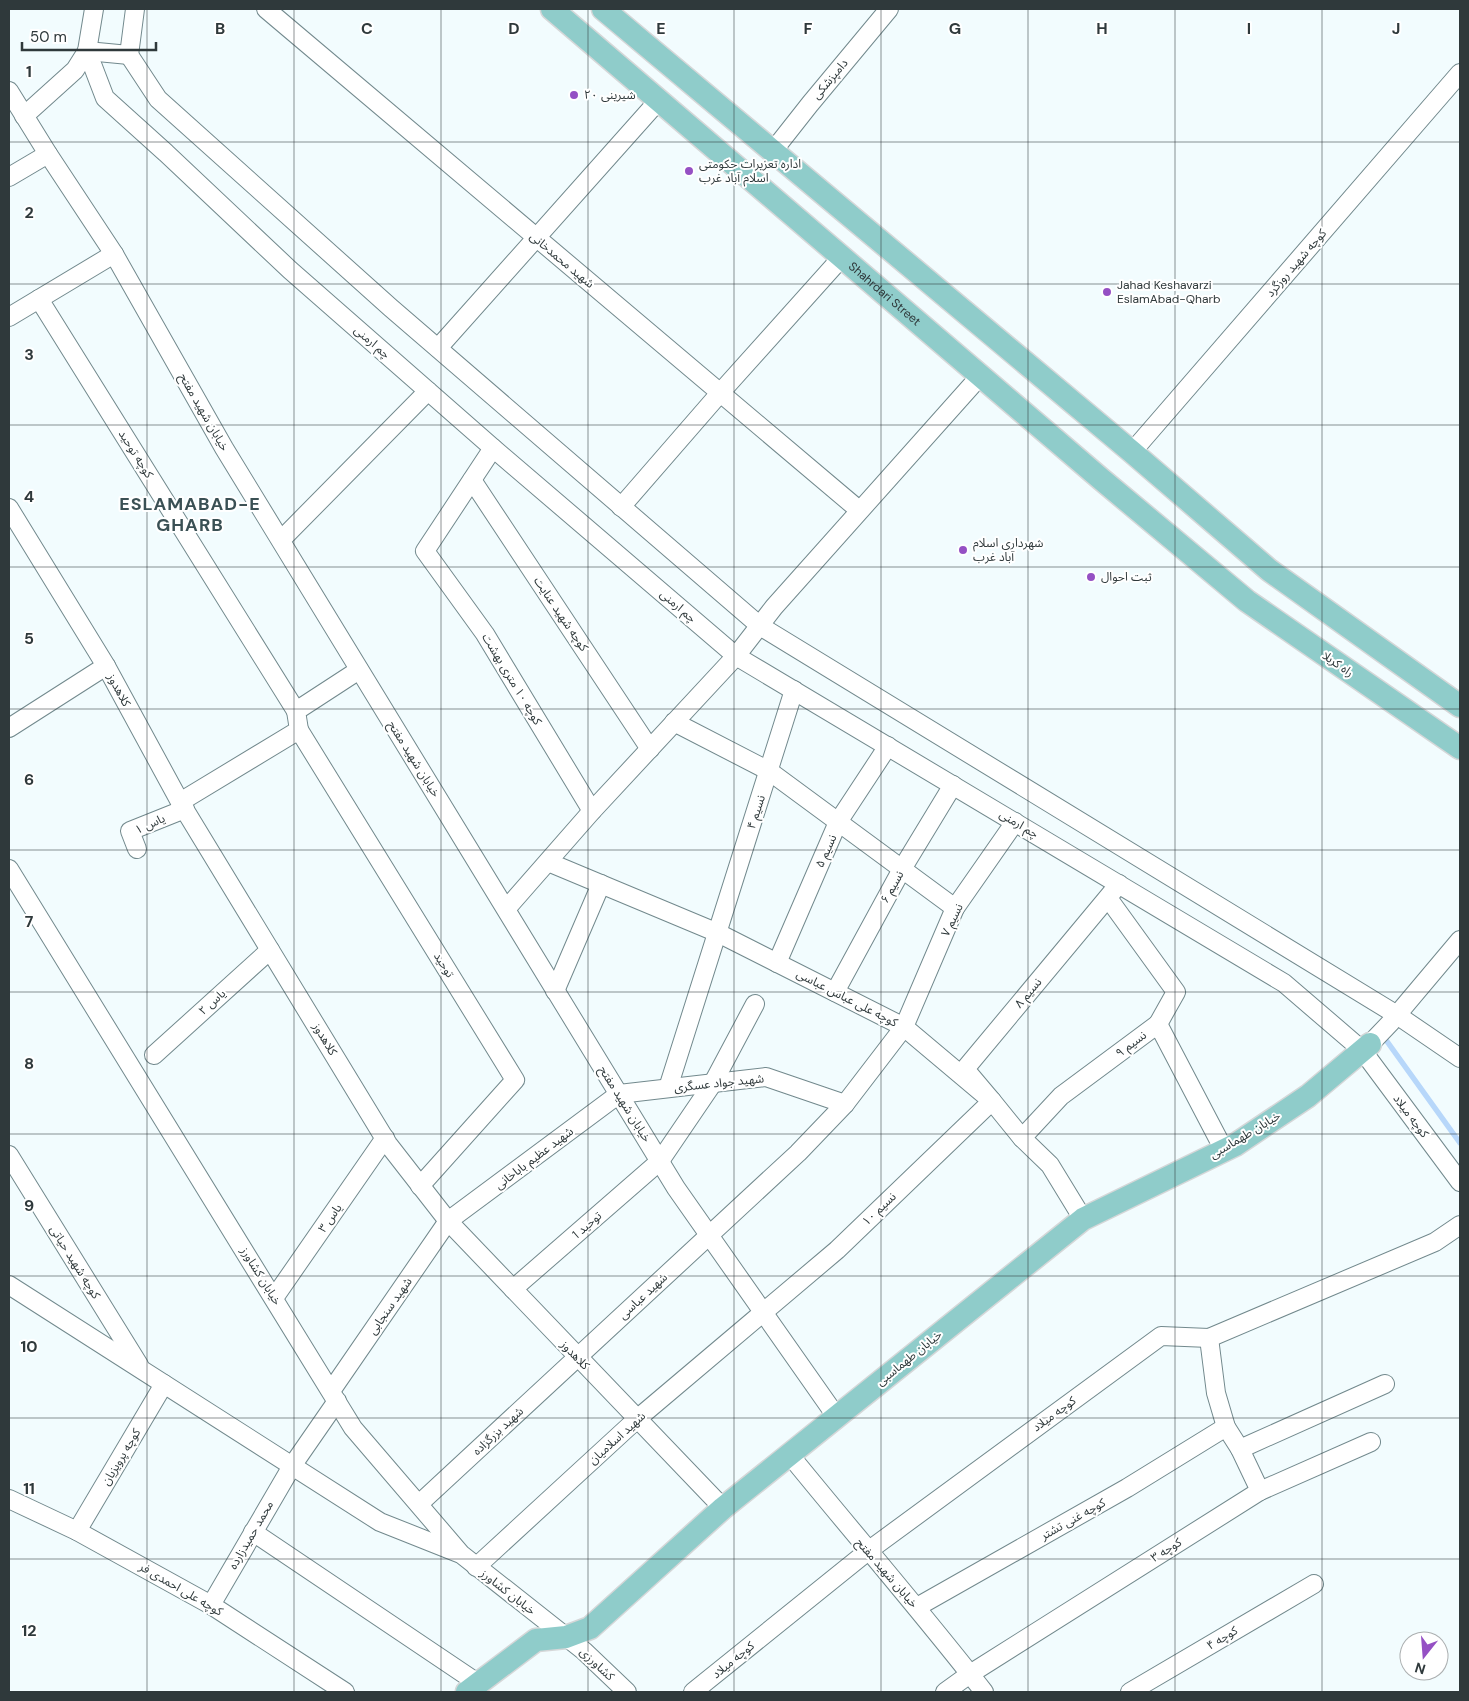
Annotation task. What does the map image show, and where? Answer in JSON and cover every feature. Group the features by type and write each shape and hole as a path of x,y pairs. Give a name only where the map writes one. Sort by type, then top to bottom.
{"main road":[{"name":"Shahrdari Street","path":"552,9 981,374 1101,479 1218,576"},
{"path":"603,9 1132,452 1269,570 1460,706"},
{"path":"1218,576 1242,547"},
{"name":"راه کربلا","path":"1218,576 1248,601 1460,748"},
{"path":"1284,626 1306,596"},
{"name":"خیابان طهماسبی","path":"473,1688 536,1640 566,1637 590,1628 723,1508 1083,1219 1235,1145 1308,1096 1366,1047"}],"street":[{"path":"24,116 75,70 87,51 94,9"},
{"path":"135,9 129,55 158,99 438,348 760,626 1460,1058"},
{"name":"شهید محمدخانی","path":"266,9 859,510"},
{"name":"دامپزشکی","path":"773,152 810,104 889,9"},
{"path":"87,51 129,55"},
{"name":"چم ارمنی","path":"87,51 105,98 290,270 493,448 736,656 1015,822 1113,891 1284,983 1366,1047"},
{"name":"کوچه شهید روزگرد","path":"1132,452 1460,73"},
{"name":"خیابان شهید مفتح","path":"9,91 114,254 224,448 507,908 555,991 676,1188 836,1416"},
{"path":"438,348 659,100"},
{"path":"9,177 48,154"},
{"path":"9,317 114,254"},
{"path":"622,507 720,393 842,257"},
{"name":"کوچه توحید","path":"39,299 296,711"},
{"path":"507,908 592,811 736,656 774,607 981,374"},
{"path":"282,540 428,391"},
{"path":"472,480 493,448"},
{"name":"کوچه ۱۰ متری بهشت","path":"472,480 426,551 485,634 592,811"},
{"name":"کوچه شهید عنایت","path":"472,480 650,748"},
{"name":"کلاهدوز","path":"9,508 106,666 182,806 385,1138 448,1221 723,1508"},
{"path":"9,728 106,666"},
{"path":"182,806 299,730 296,711 359,670"},
{"name":"نسیم ۴","path":"668,1088 794,690"},
{"path":"674,722 769,771 956,908"},
{"name":"توحید","path":"299,730 515,1080 420,1186"},
{"name":"نسیم ۵","path":"777,963 838,822 888,746"},
{"name":"نسیم ۶","path":"835,992 902,869 953,785"},
{"name":"یاس ۱","path":"138,849 130,831 182,806"},
{"name":"نسیم ۷","path":"845,1104 904,1027 956,908 1015,822"},
{"name":"کوچه علی عباس عباسی","path":"548,862 718,933 904,1027 992,1101 1022,1138 1050,1165 1083,1219"},
{"name":"خیابان کشاورز","path":"9,869 353,1428 461,1554 566,1637"},
{"path":"555,991 601,884"},
{"path":"1113,891 1176,992 1158,1024"},
{"name":"نسیم ۸","path":"992,1101 964,1069 1113,891"},
{"path":"1366,1047 1394,1019 1460,940"},
{"name":"یاس ۲","path":"154,1055 270,950"},
{"name":"توحید 1","path":"513,1289 660,1161 713,1083 755,1004"},
{"name":"نسیم ۹","path":"1022,1138 1061,1096 1158,1024 1224,1150"},
{"name":"کوچه میلاد","path":"1366,1047 1460,1182"},
{"name":"شهید جواد عسگری","path":"619,1094 766,1077 845,1104"},
{"name":"شهید عظیم باباخانی","path":"448,1221 619,1094"},
{"name":"نسیم ۱۰","path":"762,1313 837,1250 992,1101"},
{"name":"شهید عباسی","path":"578,1358 798,1153 845,1104"},
{"name":"یاس ۳","path":"274,1298 385,1138"},
{"name":"کوچه شهید حیاتی","path":"9,1154 142,1370"},
{"name":"شهید سنجابی","path":"292,1466 334,1396 448,1221"},
{"name":"کوچه میلاد","path":"693,1692 868,1551 1161,1336 1209,1338 1435,1242 1460,1225"},
{"path":"9,1285 380,1522 461,1554"},
{"name":"شهید اسلامیان","path":"476,1567 637,1419 762,1313"},
{"path":"1209,1338 1216,1393 1226,1427 1240,1449 1260,1491"},
{"name":"شهید بزرگزاده","path":"419,1504 578,1358"},
{"name":"کوچه پرویزیان","path":"77,1531 164,1384"},
{"path":"1240,1449 1385,1384"},
{"name":"کوچه غنی تشتر","path":"917,1607 1127,1488 1226,1427"},
{"name":"کوچه ۳","path":"945,1692 970,1674 1260,1491 1371,1442"},
{"name":"خیابان شهید مفتح","path":"789,1454 868,1551 917,1607 984,1692"},
{"name":"محمد حمیدزارده","path":"211,1604 292,1466"},
{"name":"کوچه علی احمدی فر","path":"9,1499 77,1531 211,1604 345,1692"},
{"path":"253,1532 473,1688"},
{"name":"کوچه ۴","path":"1130,1692 1314,1584"},
{"name":"کشاورزی","path":"566,1637 584,1651 627,1692"}],"waterway":[{"path":"1386,1040 1460,1143"}],"place":[{"name":"شیرینی ۲۰","path":"574,95"},
{"name":"اداره تعزیرات حکومتی اسلام آباد غرب","path":"689,171"},
{"name":"Jahad Keshavarzi EslamAbad-Qharb","path":"1107,292"},
{"name":"شهرداری اسلام آباد غرب","path":"963,550"},
{"name":"ثبت احوال","path":"1091,577"}],"district":[{"name":"ESLAMABAD-E GHARB","path":"190,514"}]}
